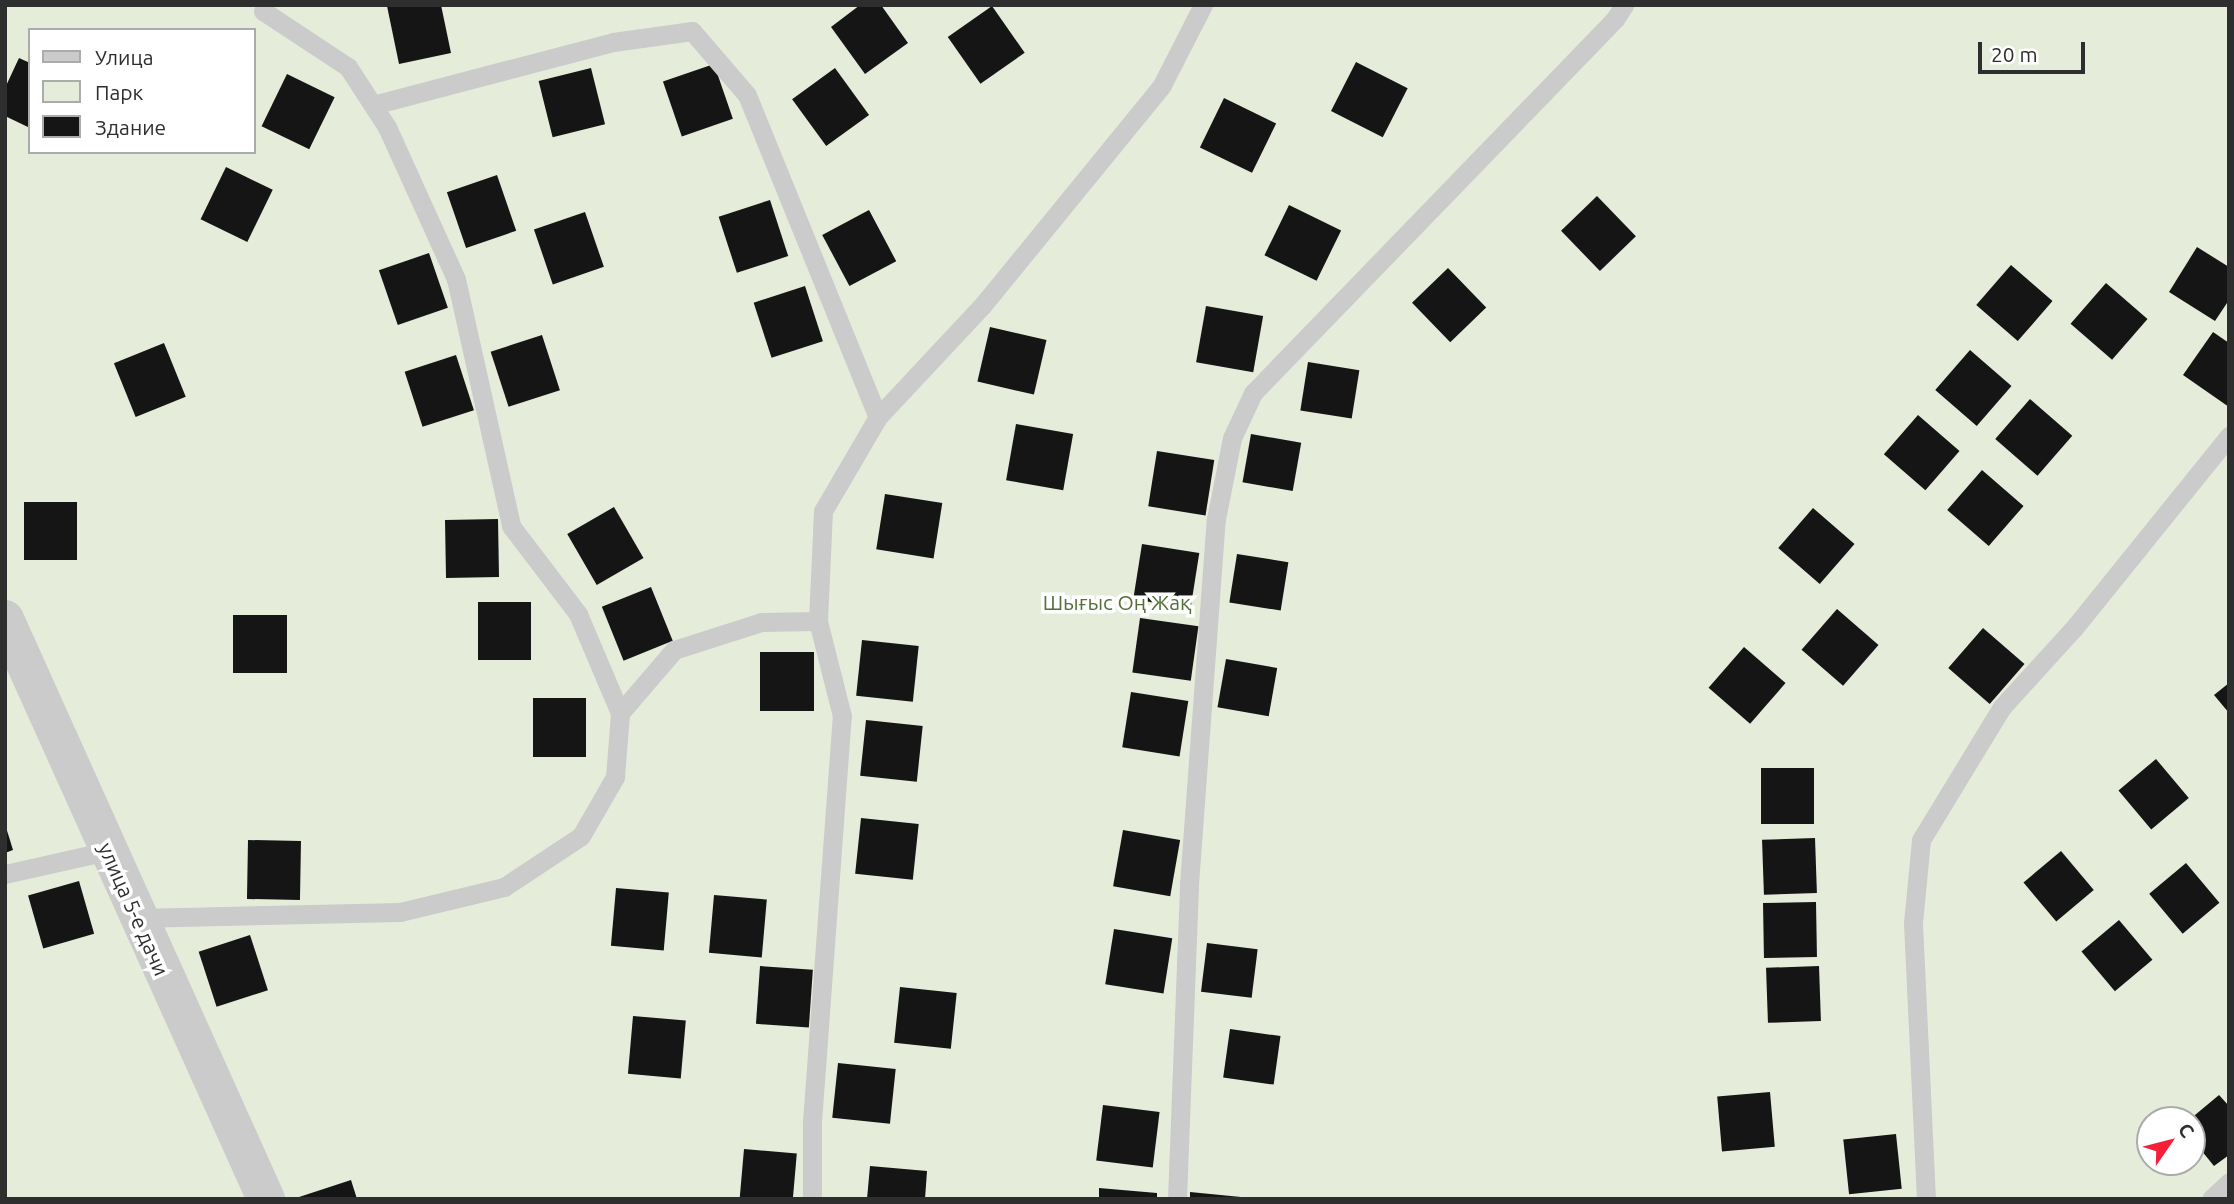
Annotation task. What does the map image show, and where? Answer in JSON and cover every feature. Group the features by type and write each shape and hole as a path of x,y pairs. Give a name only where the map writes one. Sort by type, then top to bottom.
{"street":[{"name":"улица 5-е дачи","path":"5,619 137,918 266,1199"}],"lane":[{"path":"812,1199 812,1122 842,716 818,621 823,511 878,417 982,306 1163,85 1203,5"},
{"path":"1177,1199 1189,884 1216,519 1232,438 1253,393 1606,29 1624,5"},
{"path":"137,918 400,912 504,887 581,836 615,777 620,713 578,614 511,526 456,279 387,127 348,67 262,7"},
{"path":"373,105 613,42 692,31 747,95 878,417"},
{"path":"1926,1199 1913,923 1921,840 2002,707 2074,628 2229,436"},
{"path":"620,713 674,650 761,622 818,621"},
{"path":"5,874 107,851"},
{"path":"2211,1199 2229,1182"}],"green space":[{"name":"Шығыс Оң Жақ","path":"5,5 2229,5 2229,1199 5,1199"}],"building":[{"path":"441,5 451,53 399,64 387,6"},
{"path":"860,5 881,5 908,43 865,74 831,27"},
{"path":"992,6 1025,53 980,84 948,37"},
{"path":"19,58 28,62 28,127 5,116 5,88"},
{"path":"1356,62 1408,88 1383,137 1331,111"},
{"path":"714,64 733,119 682,136 663,82"},
{"path":"591,68 605,124 553,137 539,81"},
{"path":"835,68 869,115 826,146 792,99"},
{"path":"287,74 335,97 309,149 262,126"},
{"path":"1224,98 1276,123 1252,173 1200,147"},
{"path":"226,167 273,190 247,242 201,219"},
{"path":"497,175 516,231 466,248 447,192"},
{"path":"1597,196 1636,236 1600,271 1561,231"},
{"path":"770,200 788,256 737,273 719,217"},
{"path":"1289,205 1341,230 1317,281 1264,255"},
{"path":"869,210 896,261 849,286 822,235"},
{"path":"585,212 604,267 553,284 534,230"},
{"path":"2197,247 2229,267 2229,300 2215,321 2169,292"},
{"path":"429,253 448,308 398,325 379,270"},
{"path":"2011,265 2053,301 2018,341 1976,305"},
{"path":"1448,268 1486,308 1450,342 1412,303"},
{"path":"2106,283 2148,319 2112,360 2071,324"},
{"path":"805,286 823,341 772,358 754,303"},
{"path":"1206,306 1263,316 1253,372 1196,362"},
{"path":"990,327 1047,340 1034,395 977,382"},
{"path":"2213,332 2229,343 2229,407 2183,375"},
{"path":"542,335 560,390 509,407 491,352"},
{"path":"164,343 186,397 136,417 114,363"},
{"path":"1970,350 2012,386 1977,426 1935,390"},
{"path":"456,355 474,410 423,427 405,372"},
{"path":"1308,362 1359,370 1352,419 1300,410"},
{"path":"2030,399 2072,436 2037,476 1995,439"},
{"path":"1918,415 1960,451 1925,490 1884,454"},
{"path":"1016,424 1073,434 1063,490 1006,480"},
{"path":"1251,434 1301,443 1293,491 1242,482"},
{"path":"1157,451 1214,460 1206,515 1148,506"},
{"path":"1982,470 2024,506 1989,546 1947,510"},
{"path":"885,494 942,503 934,558 876,549"},
{"path":"24,502 77,502 77,560 24,560"},
{"path":"614,507 644,558 597,585 567,534"},
{"path":"1813,508 1855,544 1820,584 1778,548"},
{"path":"498,519 499,577 446,578 445,520"},
{"path":"1142,544 1199,553 1191,608 1133,599"},
{"path":"1237,554 1288,562 1281,611 1229,602"},
{"path":"651,587 673,641 624,661 602,607"},
{"path":"478,602 531,602 531,660 478,660"},
{"path":"1837,609 1879,645 1843,686 1802,650"},
{"path":"233,615 287,615 287,673 233,673"},
{"path":"1140,618 1198,626 1191,681 1132,672"},
{"path":"1983,628 2025,664 1990,704 1948,668"},
{"path":"862,640 919,646 913,702 856,696"},
{"path":"1744,647 1786,683 1750,724 1709,688"},
{"path":"760,652 814,652 814,711 760,711"},
{"path":"1226,659 1277,668 1269,716 1217,707"},
{"path":"2229,683 2229,713 2214,695"},
{"path":"1131,692 1188,701 1180,756 1122,747"},
{"path":"533,698 586,698 586,757 533,757"},
{"path":"866,720 923,726 917,782 860,776"},
{"path":"2156,759 2189,798 2151,830 2118,790"},
{"path":"1761,768 1814,768 1814,824 1761,824"},
{"path":"861,818 919,824 913,880 855,874"},
{"path":"5,824 13,850 5,853"},
{"path":"1123,830 1180,840 1170,896 1113,886"},
{"path":"1815,838 1817,893 1764,895 1762,840"},
{"path":"248,840 301,841 300,900 247,899"},
{"path":"2061,851 2094,890 2056,922 2023,882"},
{"path":"2186,863 2219,903 2183,934 2149,894"},
{"path":"79,881 94,934 43,948 28,896"},
{"path":"616,888 669,893 664,950 611,946"},
{"path":"714,895 767,900 762,957 709,953"},
{"path":"1816,902 1817,957 1764,958 1763,903"},
{"path":"2119,920 2152,960 2115,991 2081,951"},
{"path":"1114,929 1172,938 1164,994 1105,984"},
{"path":"250,935 268,990 217,1007 199,952"},
{"path":"1207,943 1258,949 1252,998 1201,992"},
{"path":"760,966 813,970 809,1028 756,1024"},
{"path":"1819,966 1821,1021 1768,1023 1766,968"},
{"path":"900,987 957,993 951,1049 894,1043"},
{"path":"633,1016 686,1021 681,1078 628,1074"},
{"path":"1230,1029 1281,1036 1274,1085 1223,1078"},
{"path":"838,1063 896,1069 890,1124 832,1118"},
{"path":"1770,1092 1775,1147 1722,1151 1717,1097"},
{"path":"2219,1095 2229,1106 2229,1155 2214,1166 2206,1156 2206,1106"},
{"path":"1103,1105 1160,1112 1153,1168 1096,1161"},
{"path":"1896,1134 1902,1189 1849,1194 1843,1140"},
{"path":"744,1149 797,1154 793,1199 740,1199"},
{"path":"870,1166 927,1171 925,1199 867,1199"},
{"path":"351,1180 357,1199 296,1199 296,1198"},
{"path":"1099,1188 1157,1193 1157,1199 1099,1199"},
{"path":"1190,1192 1241,1197 1241,1199 1190,1199"}]}
